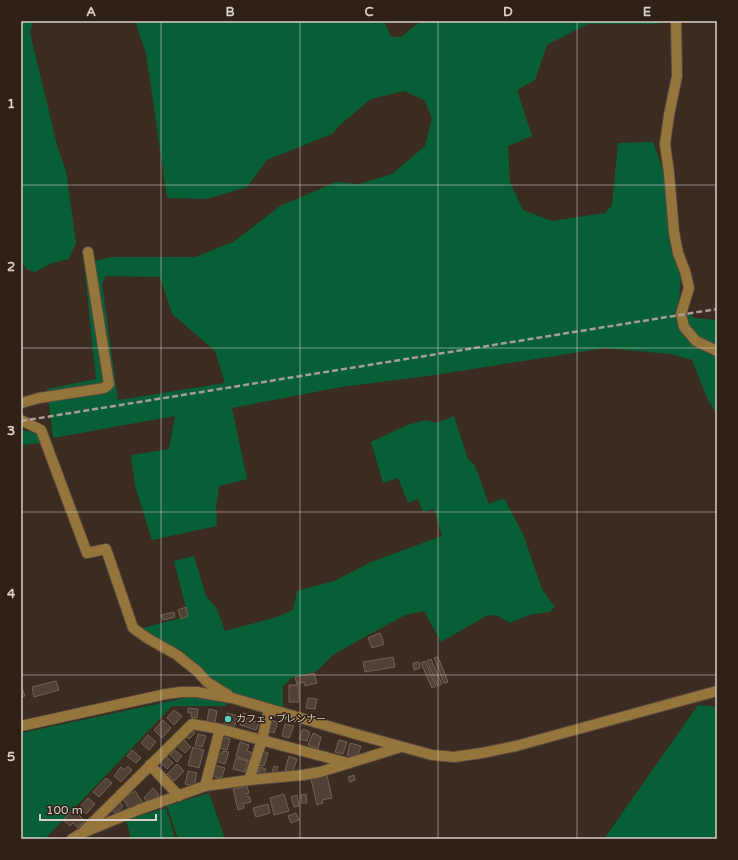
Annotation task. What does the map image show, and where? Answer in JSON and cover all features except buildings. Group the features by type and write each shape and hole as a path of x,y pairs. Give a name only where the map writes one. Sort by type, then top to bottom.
{"street":[{"path":"676,21 676,76 668,115 665,144 674,232 678,253 686,271 689,288 681,314 684,327 696,341 717,351"},
{"path":"21,403 39,398 104,388 109,384 88,252"},
{"path":"21,420 41,430 87,553 106,549 133,628 147,638 177,655 197,671 207,682 232,698"},
{"path":"21,726 174,693 197,692 232,698 432,755 454,757 516,746 717,691"},
{"path":"249,780 270,709"},
{"path":"76,837 192,724 220,729 348,763"},
{"path":"205,786 220,729"},
{"path":"76,837 138,810 205,786 320,772 401,747"},
{"path":"150,765 179,796"}],"green space":[{"path":"21,21 33,21 30,33 57,145 66,171 76,243 69,259 52,263 35,272 28,270 21,262"},
{"path":"135,21 384,21 391,37 401,37 421,21 665,21 656,24 588,24 547,45 535,80 517,90 532,136 508,146 510,182 523,210 552,221 605,213 612,205 618,143 653,142 665,176 671,251 681,275 679,303 694,318 717,320 717,415 707,398 692,360 670,354 605,348 435,375 341,387 232,408 247,479 219,486 216,506 217,526 152,540 135,486 131,455 169,449 175,416 53,438 47,389 96,379 84,264 111,257 195,257 233,242 280,206 336,182 359,184 392,174 425,146 432,118 424,100 404,91 371,99 340,125 332,134 267,160 247,187 207,199 167,198 146,53","holes":["106,276 160,277 172,314 215,351 225,383 118,400 102,283"]},
{"path":"454,416 468,459 475,466 489,504 504,498 523,534 542,589 555,607 549,612 529,615 510,623 498,616 488,615 441,642 424,611 405,615 333,655 317,671 293,677 283,686 283,709 235,695 139,629 188,616 174,561 194,556 206,596 217,609 225,631 277,617 293,610 297,591 334,581 371,562 442,536 434,509 423,512 418,499 408,503 398,478 383,483 371,442 407,425 427,420 436,423"},
{"path":"21,430 37,433 40,443 21,445"},
{"path":"190,697 206,698 226,703 226,706 172,706 45,839 21,839 21,733"},
{"path":"698,705 717,707 717,839 604,839"},
{"path":"209,793 225,839 178,839 167,806"},
{"path":"166,808 175,839 131,839 126,820"}],"railway":[{"path":"21,421 717,309"}],"place":[{"name":"カフェ・ブレンナー","path":"228,719"}]}
